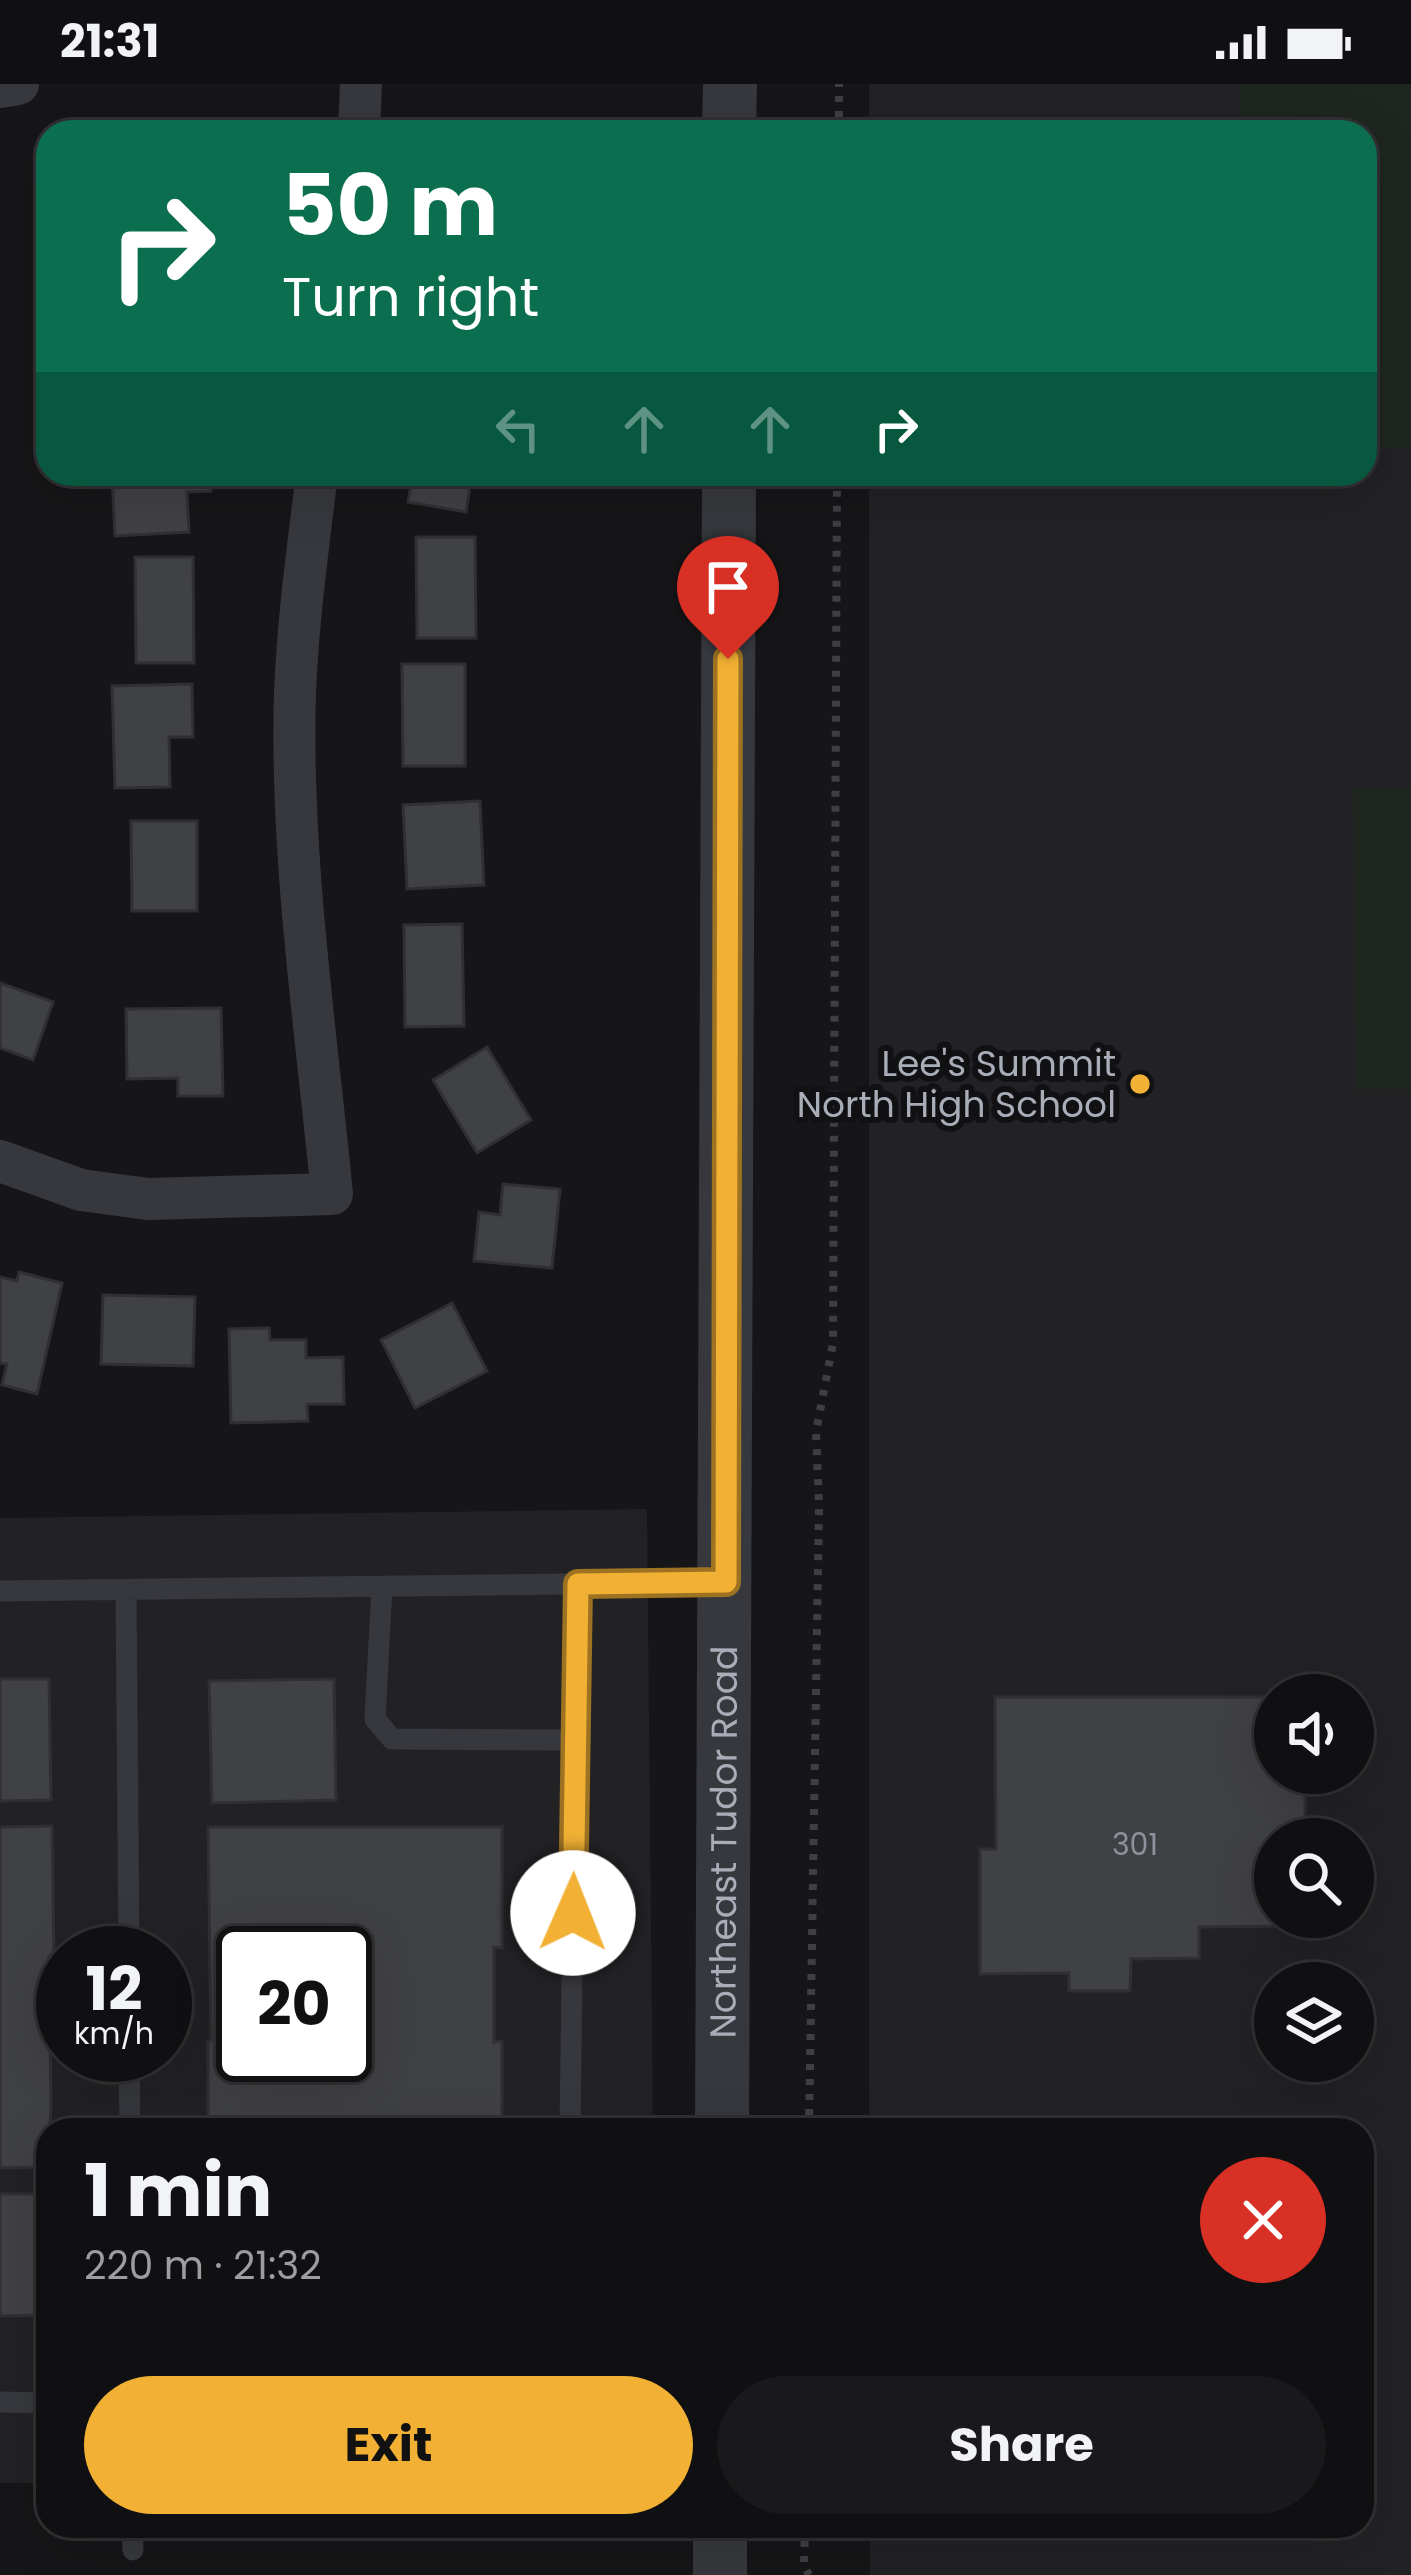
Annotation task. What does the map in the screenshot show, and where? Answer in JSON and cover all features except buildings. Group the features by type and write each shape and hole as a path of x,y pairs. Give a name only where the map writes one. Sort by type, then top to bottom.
{"street":[{"path":"0,87 18,84"},
{"path":"360,120 361,84"},
{"path":"729,120 730,84"},
{"path":"0,1161 81,1190 148,1199 332,1194 296,793 295,693 315,486"},
{"name":"Northeast Tudor Road","path":"722,2118 729,486"},
{"path":"720,2538 720,2575"}],"lane":[{"path":"0,1591 726,1582"},
{"path":"570,2118 578,1584"},
{"path":"382,1586 375,1719 392,1739 575,1740"},
{"path":"126,1590 129,1926"},
{"path":"129,2082 130,2118"},
{"path":"0,2402 36,2403"},
{"path":"133,2538 133,2550"}],"path":[{"path":"839,84 839,120"},
{"path":"809,2118 819,1504 816,1432 833,1343 837,486"},
{"path":"805,2538 804,2565 809,2575"}],"shaded area":[{"name":"Lee's Summit North High School","path":"869,84 1411,84 1411,2575 870,2575 870,2538 1374,2538 1374,2118 869,2118 869,486 1377,486 1377,120 869,120"},
{"path":"1240,84 1411,84 1411,448 1377,448 1377,120 1240,120"},
{"path":"1354,788 1411,788 1411,1089 1355,1089"},
{"path":"647,1509 653,2118 36,2118 36,2483 0,2483 0,1518"}],"place":[{"name":"Lee's Summit North High School","path":"1140,1084"}],"route":[{"path":"573,1913 578,1584 726,1582 728,659"}]}
